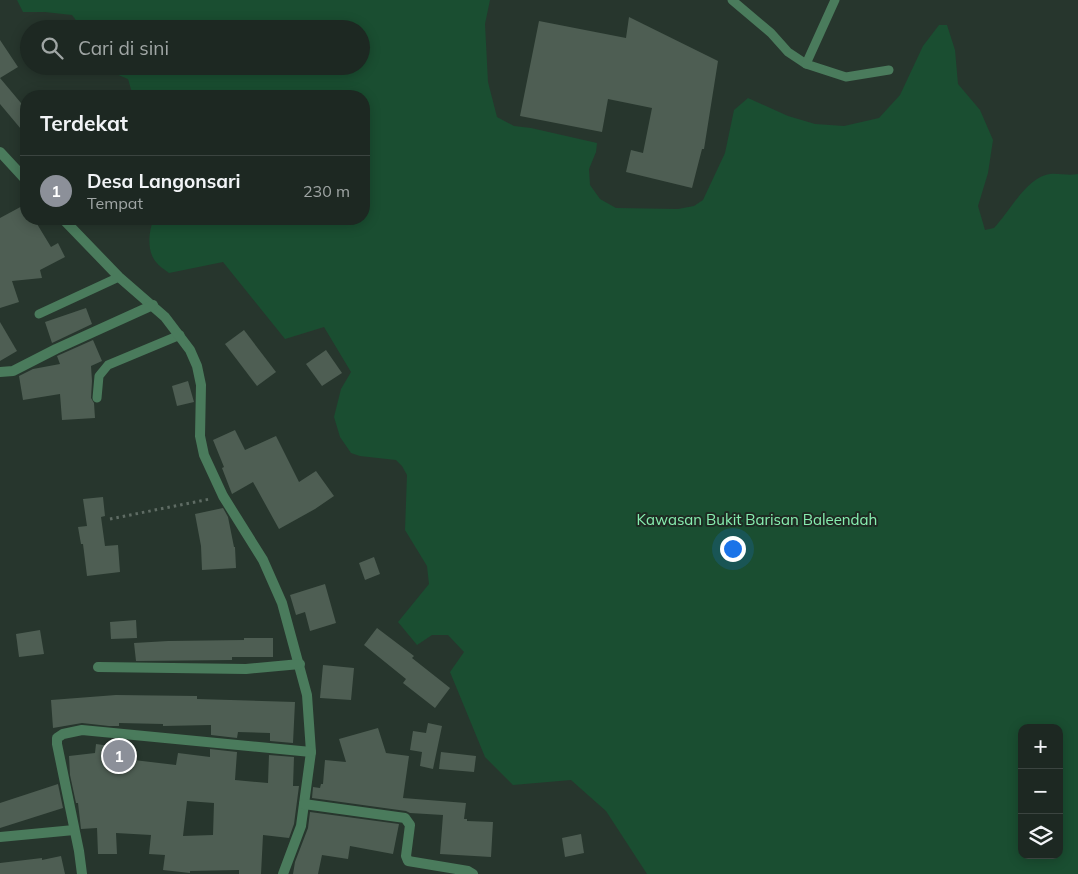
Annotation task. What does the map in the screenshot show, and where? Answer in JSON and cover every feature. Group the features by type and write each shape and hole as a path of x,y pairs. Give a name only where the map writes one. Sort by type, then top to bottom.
{"street":[{"path":"0,152 20,174"},
{"path":"69,225 119,276 165,317 190,350 198,366 202,402 200,436 204,455 223,496 263,560 282,603 308,695 311,752 301,826 283,874"},
{"path":"0,372 13,371 56,349 153,305"},
{"path":"98,667 246,669 300,664"},
{"path":"82,874 57,744 57,738 63,734 82,730 311,752"},
{"path":"304,804 405,818 410,825 406,856 408,861 468,871 473,874"},
{"path":"0,837 74,830"}],"lane":[{"path":"732,0 771,33 788,52 806,64 846,77 889,70"},
{"path":"806,64 835,0"},
{"path":"39,314 119,276"},
{"path":"97,398 99,376 108,365 180,335"}],"path":[{"path":"110,519 223,496"}],"green space":[{"name":"Kawasan Bukit Barisan Baleendah","path":"17,0 490,0 485,24 488,82 497,117 514,126 597,143 596,152 589,169 590,185 600,199 616,208 678,209 694,206 703,200 725,153 734,110 748,98 788,116 815,124 844,126 879,118 900,95 923,46 939,25 947,25 955,50 958,84 980,110 993,140 988,173 978,206 985,230 994,228 1019,196 1042,176 1050,174 1078,174 1078,874 647,874 606,811 571,780 513,785 485,757 450,672 464,652 448,635 432,635 417,645 398,622 429,584 427,566 405,530 407,475 396,460 360,456 351,453 340,437 334,417 341,389 351,372 324,327 285,339 223,262 169,273 156,262 151,253 150,235 152,225 370,225 370,90 131,90 128,79 118,75 370,75 370,20 76,20 72,15 23,12"}],"building":[{"path":"629,17 718,61 704,149 702,149 692,188 626,172 631,150 643,153 652,108 608,99 602,132 520,116 539,21 626,38"},
{"path":"0,40 18,67 0,78"},
{"path":"0,78 20,102 20,128 0,104"},
{"path":"20,207 20,225 38,225 51,247 58,243 65,257 40,270 42,278 12,281 19,302 0,308 0,218"},
{"path":"86,308 92,324 52,343 45,322"},
{"path":"0,322 17,351 0,361"},
{"path":"244,330 276,372 257,386 225,344"},
{"path":"93,340 102,361 91,366 91,398 94,403 95,418 62,420 60,394 23,400 19,376 33,369 60,364 57,356"},
{"path":"326,350 342,373 322,386 306,364"},
{"path":"188,381 194,402 177,406 172,386"},
{"path":"235,430 245,450 276,436 299,482 316,471 334,496 279,529 253,482 232,494 213,440"},
{"path":"103,497 105,516 101,517 105,546 118,545 120,572 87,576 83,544 81,544 78,527 87,526 83,499"},
{"path":"223,508 228,517 235,547 236,568 202,570 201,546 195,514"},
{"path":"374,557 380,574 365,580 359,563"},
{"path":"325,584 336,623 310,631 305,612 296,615 290,595"},
{"path":"136,620 137,638 111,639 110,622"},
{"path":"377,628 414,656 412,658 450,688 435,708 403,683 406,679 364,645"},
{"path":"40,630 44,654 19,657 16,634"},
{"path":"244,638 273,638 273,657 232,657 232,660 136,661 134,643 244,640"},
{"path":"323,665 354,668 351,700 320,698"},
{"path":"116,695 197,696 197,699 295,702 293,743 270,741 270,733 238,732 237,738 211,735 211,725 163,726 163,724 119,723 119,726 109,726 82,723 53,728 51,700"},
{"path":"428,723 442,726 433,769 420,766 422,752 410,750 413,731 426,733"},
{"path":"378,728 386,753 409,756 403,798 466,803 464,819 467,819 467,821 493,822 491,857 440,854 443,815 410,813 312,798 313,787 320,788 321,784 323,784 325,760 346,762 339,739"},
{"path":"96,744 117,747 117,758 176,765 178,753 210,757 210,749 237,752 235,780 268,783 269,755 294,757 293,786 299,786 294,824 289,838 263,835 261,874 239,874 239,870 190,871 190,873 163,870 165,855 149,854 151,835 116,833 117,854 98,854 97,828 81,829 78,803 76,803 70,775 69,756 95,753","holes":["187,801 214,803 213,835 183,836"]},
{"path":"441,752 476,756 474,772 439,769"},
{"path":"58,784 63,808 0,828 0,803"},
{"path":"310,812 399,824 393,854 350,846 348,859 322,855 318,874 293,874 295,862 308,828"},
{"path":"581,834 584,853 565,857 562,838"},
{"path":"61,856 65,874 0,874 0,863 42,858 42,860"}],"place":[{"name":"Desa Langonsari","path":"119,756"}]}
